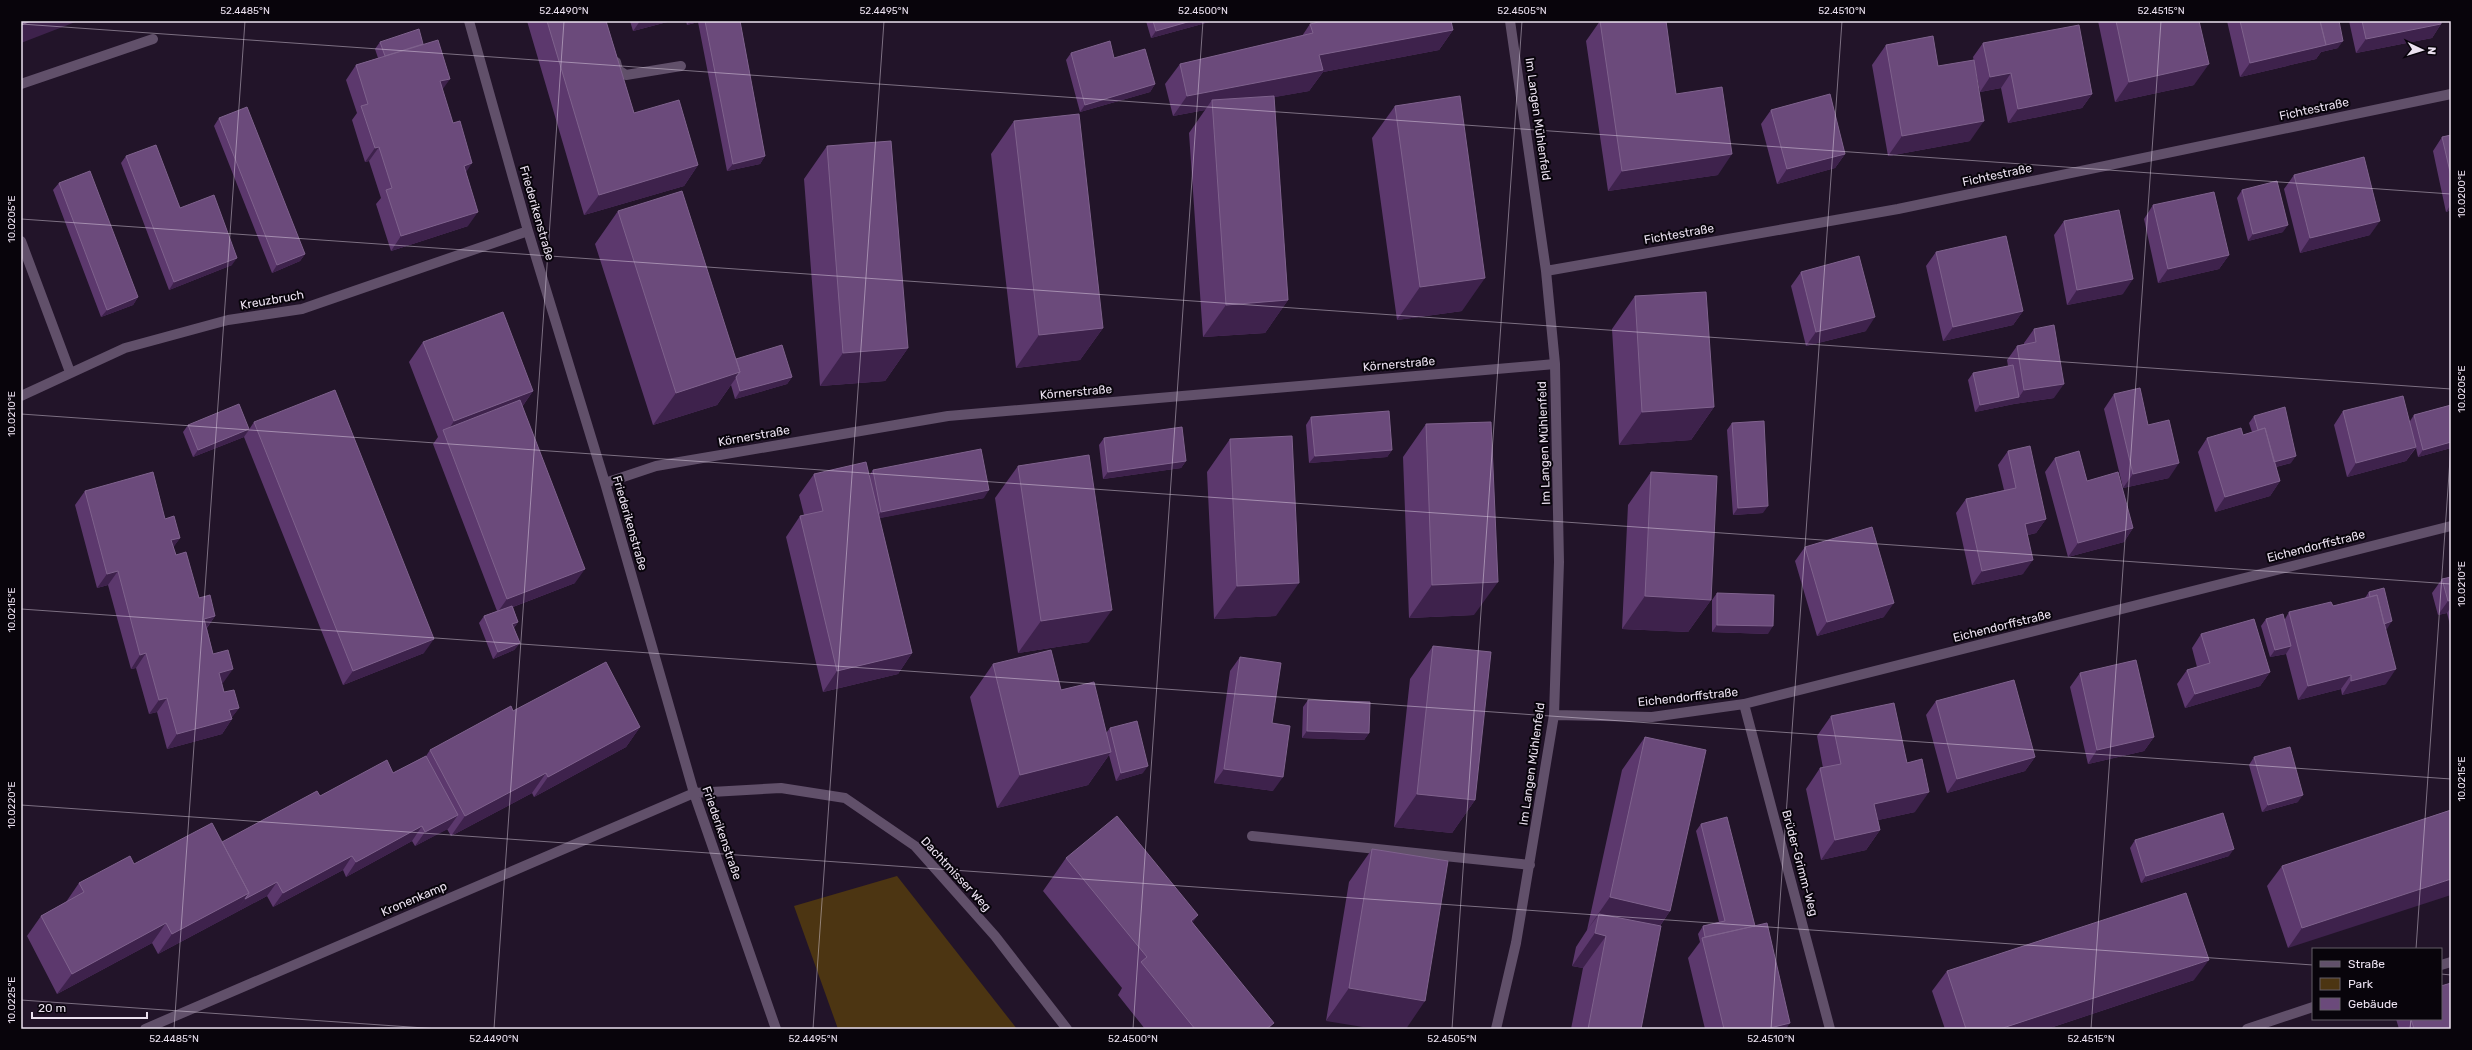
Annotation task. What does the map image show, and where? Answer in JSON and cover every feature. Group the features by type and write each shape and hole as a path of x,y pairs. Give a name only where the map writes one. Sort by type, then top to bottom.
{"street":[{"name":"Friederikenstraße","path":"469,21 528,231 605,483 694,793 776,1029"},
{"name":"Im Langen Mühlenfeld","path":"1496,1029 1516,943 1554,715 1559,562 1555,364 1546,271 1510,21"},
{"path":"21,84 154,39"},
{"path":"612,49 618,70 626,75 680,66"},
{"name":"Fichtestraße","path":"1546,271 1898,209 2451,94"},
{"name":"Kreuzbruch","path":"21,396 70,372 126,348 228,320 302,309 528,231"},
{"path":"21,241 70,372"},
{"name":"Körnerstraße","path":"605,483 656,466 948,416 1555,364"},
{"name":"Eichendorffstraße","path":"1554,715 1652,716 1744,704 2451,526"},
{"name":"Brüder-Grimm-Weg","path":"1744,704 1830,1029"},
{"name":"Dachtmisser Weg","path":"694,793 781,788 845,798 915,846 995,936 1067,1029"},
{"name":"Kronenkamp","path":"145,1029 694,793"},
{"path":"1252,836 1530,865"},
{"path":"2247,1029 2312,1007"}],"green space":[{"path":"897,876 1017,1029 838,1029 794,906"}],"building":[{"path":"21,21 31,21 21,25"},
{"path":"547,21 606,21 634,113 679,100 698,165 599,195"},
{"path":"705,21 740,21 765,156 733,164"},
{"path":"1153,21 1191,21 1156,31"},
{"path":"1323,21 1451,21 1453,30 1319,55 1323,70 1187,96 1180,64 1313,33 1310,24"},
{"path":"1600,21 1666,21 1676,94 1722,87 1732,154 1622,171"},
{"path":"2116,21 2199,21 2209,64 2129,82"},
{"path":"2240,21 2320,21 2326,45 2250,63"},
{"path":"2320,21 2339,21 2343,41 2326,45"},
{"path":"2362,21 2441,21 2441,24 2366,39"},
{"path":"2079,25 2092,94 2018,109 2011,73 1990,77 1983,43"},
{"path":"419,29 423,44 385,56 380,42"},
{"path":"1933,36 1938,66 1974,60 1984,121 1902,136 1886,45"},
{"path":"438,40 450,79 440,81 453,123 460,121 472,163 464,166 478,212 401,236 386,190 392,188 379,147 375,148 361,106 368,104 356,65"},
{"path":"1110,41 1114,58 1145,49 1155,84 1085,105 1071,53"},
{"path":"1830,94 1845,154 1787,169 1771,110"},
{"path":"1274,96 1288,300 1226,305 1212,100"},
{"path":"1460,96 1485,278 1420,287 1395,106"},
{"path":"247,107 305,254 277,265 219,118"},
{"path":"1079,114 1103,328 1039,335 1014,121"},
{"path":"2451,135 2451,176 2442,137"},
{"path":"891,141 908,348 843,353 827,146"},
{"path":"156,145 180,208 214,195 237,258 174,282 126,156"},
{"path":"2364,157 2380,221 2310,238 2294,175"},
{"path":"90,171 138,297 107,310 59,183"},
{"path":"2277,181 2288,225 2253,234 2242,190"},
{"path":"682,191 740,372 676,393 618,211"},
{"path":"2214,192 2229,255 2168,269 2153,205"},
{"path":"2119,210 2133,279 2077,290 2064,221"},
{"path":"2006,236 2023,311 1953,327 1936,252"},
{"path":"1859,256 1875,317 1816,332 1801,272"},
{"path":"1706,292 1714,407 1642,412 1635,296"},
{"path":"503,312 533,391 454,421 423,342"},
{"path":"2054,325 2064,384 2024,390 2017,346 2036,342 2034,329"},
{"path":"782,345 792,377 740,391 736,377 740,372 736,359"},
{"path":"2013,365 2019,397 1980,405 1973,373"},
{"path":"2140,388 2148,425 2169,420 2179,463 2133,474 2114,394"},
{"path":"335,390 434,639 353,671 254,422"},
{"path":"2403,396 2416,447 2356,463 2343,411"},
{"path":"520,400 585,569 507,599 443,430"},
{"path":"239,404 249,429 198,450 188,425"},
{"path":"2451,405 2451,442 2423,450 2414,415"},
{"path":"2285,407 2296,456 2274,462 2265,428 2258,430 2254,416"},
{"path":"1389,411 1392,450 1315,456 1311,417"},
{"path":"1764,421 1768,506 1738,508 1732,423"},
{"path":"1491,422 1498,582 1432,585 1426,424"},
{"path":"1182,427 1186,461 1108,472 1104,438"},
{"path":"2241,428 2243,435 2265,428 2280,481 2225,497 2207,438"},
{"path":"1292,436 1299,583 1237,586 1230,439"},
{"path":"2030,446 2046,519 2025,524 2033,560 1982,571 1966,499 2016,488 2008,451"},
{"path":"981,449 989,490 881,512 873,470"},
{"path":"2079,451 2087,481 2118,472 2133,528 2078,543 2055,458"},
{"path":"1089,455 1112,610 1041,621 1018,466"},
{"path":"866,462 912,653 837,671 800,516 823,511 814,474"},
{"path":"153,472 165,519 174,516 180,538 171,540 176,555 186,552 199,598 210,595 215,616 204,619 213,654 228,650 233,669 219,673 224,692 234,690 239,708 229,710 232,719 177,734 167,698 159,700 146,653 140,655 118,571 107,574 85,491"},
{"path":"1651,472 1717,476 1711,600 1645,596"},
{"path":"1872,527 1894,603 1827,622 1805,547"},
{"path":"2451,577 2451,600 2448,601 2442,579"},
{"path":"2384,588 2392,621 2384,624 2377,595 2370,597 2369,592"},
{"path":"1717,593 1774,595 1773,626 1717,625"},
{"path":"2377,595 2396,669 2351,681 2351,675 2308,686 2289,612 2331,602 2333,606"},
{"path":"512,606 518,622 512,624 520,643 498,652 484,616"},
{"path":"2283,614 2291,646 2275,650 2266,619"},
{"path":"2254,619 2270,672 2195,694 2187,670 2210,663 2201,634"},
{"path":"1433,646 1491,652 1475,800 1417,794"},
{"path":"1051,650 1061,690 1094,682 1111,752 1020,775 993,664"},
{"path":"1240,657 1281,663 1272,723 1290,726 1283,777 1224,769"},
{"path":"2136,660 2154,737 2097,750 2080,673"},
{"path":"606,662 640,727 548,777 546,773 465,816 430,750 511,706 513,711"},
{"path":"2014,680 2035,757 1957,779 1936,701"},
{"path":"1308,700 1370,702 1369,733 1307,731"},
{"path":"1894,703 1907,763 1922,759 1929,792 1874,804 1880,830 1835,840 1820,768 1841,764 1831,716"},
{"path":"1137,721 1148,766 1121,773 1110,728"},
{"path":"1645,737 1706,750 1670,911 1610,897"},
{"path":"2290,747 2303,795 2268,805 2254,757"},
{"path":"426,756 458,815 425,832 422,826 356,862 352,856 283,893 277,882 245,899 249,893 222,842 317,791 320,796 387,760 393,773"},
{"path":"2451,810 2451,879 2302,928 2282,866"},
{"path":"2223,813 2234,849 2146,876 2135,840"},
{"path":"1117,816 1198,915 1191,921 1274,1023 1266,1029 1195,1029 1141,962 1147,957 1066,858"},
{"path":"1727,817 1755,926 1705,937 1703,926 1725,921 1701,824"},
{"path":"212,823 249,893 172,934 166,923 72,974 41,916 84,892 79,883 130,856 134,864"},
{"path":"1372,849 1448,861 1425,1001 1349,988"},
{"path":"2186,893 2209,960 2000,1029 1966,1029 1947,971"},
{"path":"1599,914 1661,926 1641,1029 1588,1029 1606,936 1595,933"},
{"path":"1767,923 1790,1023 1766,1029 1724,1029 1702,938"},
{"path":"2451,983 2451,1029 2414,1029 2411,1020 2442,1020 2442,986"}]}
